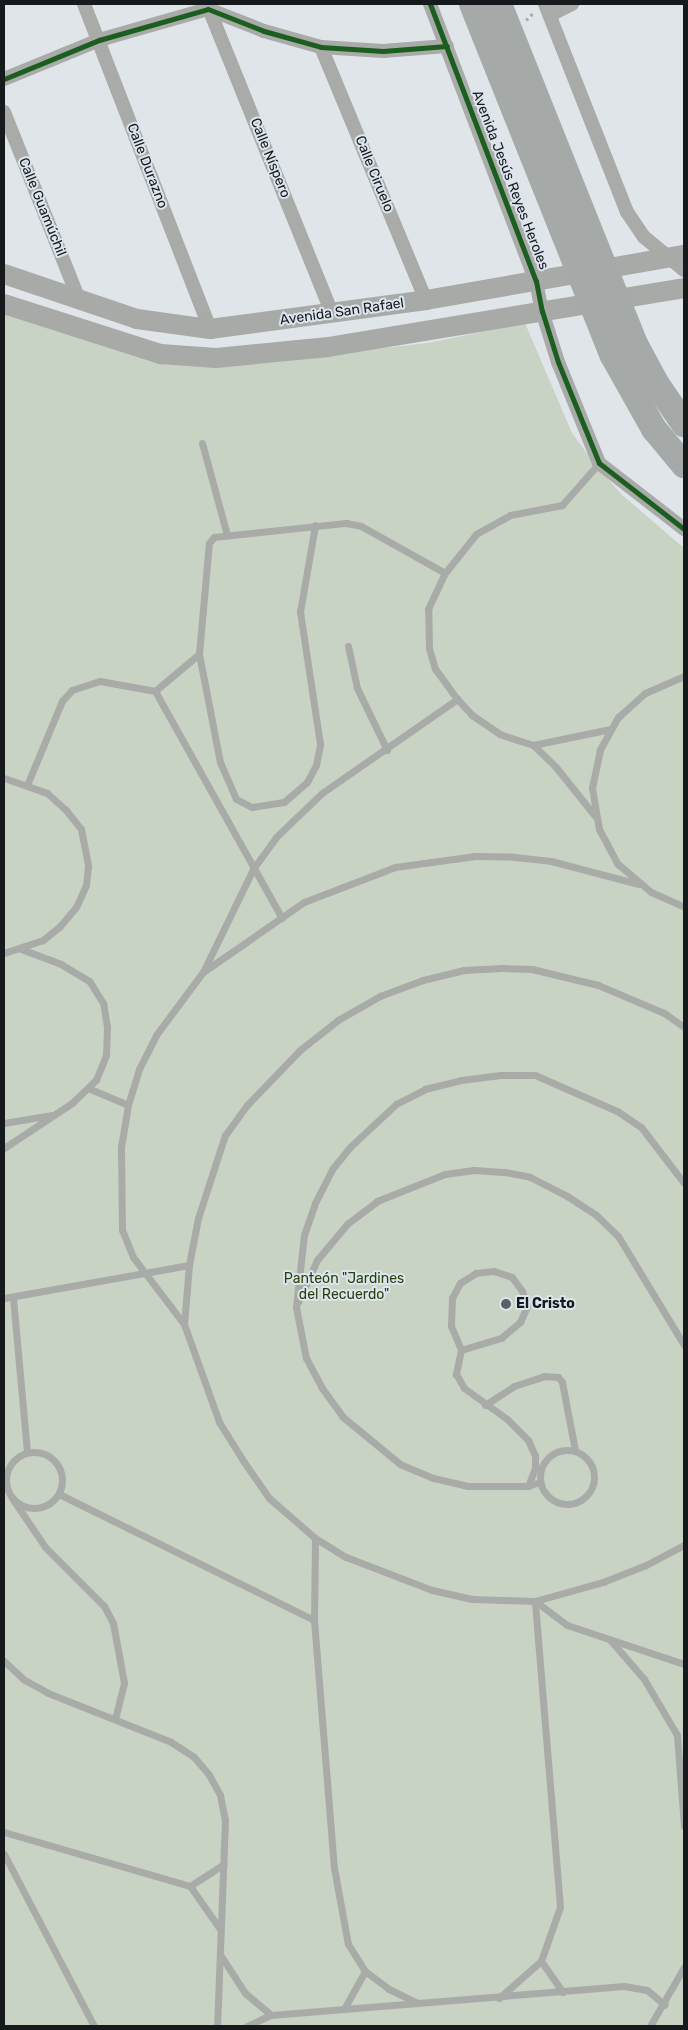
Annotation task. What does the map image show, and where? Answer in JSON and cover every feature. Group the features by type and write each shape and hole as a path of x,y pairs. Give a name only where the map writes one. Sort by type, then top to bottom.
{"highway":[{"path":"472,4 582,241 642,357 684,424"},
{"path":"499,4 582,241 624,380 678,460"}],"main road":[{"name":"Avenida San Rafael","path":"4,274 80,302 137,319 210,329 332,314 536,281 679,261"},
{"path":"4,304 161,354 216,358 328,347 684,288"}],"street":[{"name":"Calle Durazno","path":"84,4 210,329"},
{"name":"Avenida Jesús Reyes Heroles","path":"430,4 536,281 542,311 558,362 599,463"},
{"path":"572,4 548,9 627,212 644,236 679,261"},
{"path":"4,79 99,40 209,5 264,31 321,47 383,51 447,46"},
{"name":"Calle Níspero","path":"209,5 332,314"},
{"name":"Calle Ciruelo","path":"321,47 426,300"},
{"name":"Calle Guamúchil","path":"4,112 80,302"},
{"path":"599,463 684,529"}],"lane":[{"path":"202,443 226,535"},
{"path":"599,463 562,505 510,515 476,534 445,573 428,608 429,648 435,669 456,699 472,715 500,734 532,745 555,766 595,816 610,854 638,884"},
{"path":"315,525 300,612 320,744 316,765 307,782 284,802 252,807 236,799 220,762 199,654 209,543 214,537 226,535 278,532 315,525 346,523 361,526 445,573"},
{"path":"348,646 357,688 387,750"},
{"path":"155,691 199,654"},
{"path":"595,816 594,774 600,750 610,729 626,709 645,693 684,676"},
{"path":"27,785 62,701 72,690 100,681 155,691"},
{"path":"155,691 282,918"},
{"path":"456,699 387,750 322,793 276,837 253,869 203,972 156,1035 139,1069 128,1105 120,1147 122,1230 133,1257 184,1324 219,1422 239,1454 269,1498 315,1538 355,1560 432,1590 472,1599 535,1600 603,1582 646,1566 684,1545"},
{"path":"532,745 610,729"},
{"path":"4,778 47,793 76,823 86,849 88,866 86,885 76,907 48,936 4,953"},
{"path":"203,972 304,902 350,882 395,866 434,860 475,856 551,861 638,884 684,907"},
{"path":"4,1148 55,1115 88,1088 96,1080 106,1055 107,1026 102,1002 89,982 61,964 21,948"},
{"path":"184,1324 189,1265 211,1173 226,1134 247,1105 300,1050 338,1020 380,996 423,980 464,970 532,969 598,985 664,1014 684,1027"},
{"path":"540,1482 528,1486 468,1486 433,1478 400,1464 343,1416 322,1388 306,1358 296,1307 304,1235 315,1203 333,1168 351,1146 396,1104 425,1089 461,1080 501,1075 535,1075 601,1102 641,1127 684,1183"},
{"path":"88,1088 128,1105"},
{"path":"4,1123 55,1115"},
{"path":"296,1307 317,1260 347,1224 377,1201 445,1174 474,1170 505,1172 530,1177 567,1196 596,1215 618,1236 684,1345"},
{"path":"4,1298 146,1275 189,1265"},
{"path":"461,1350 501,1338 520,1322 527,1306 522,1290 512,1277 494,1271 476,1274 460,1283 452,1298 451,1326 461,1350 456,1374 464,1388 485,1405 507,1419 528,1440 535,1456 535,1468 528,1486"},
{"path":"13,1298 26,1452"},
{"path":"485,1405 514,1386 544,1376 558,1376 562,1382 575,1450"},
{"path":"575,1450 587,1458 594,1471 593,1485 585,1497 572,1503 558,1502 546,1494 540,1482 543,1464 557,1451 575,1450"},
{"path":"12,1498 23,1506 34,1508 44,1506 59,1494 62,1476 54,1460 44,1454 26,1452 19,1456 6,1468 6,1488 12,1498 45,1547 104,1606 113,1623 124,1683 115,1718"},
{"path":"59,1494 314,1620"},
{"path":"315,1538 314,1620 334,1868 348,1944 365,1970 389,1989 418,2003"},
{"path":"535,1600 567,1625 611,1642 684,1664"},
{"path":"499,1998 541,1961 560,1907 535,1600"},
{"path":"611,1642 644,1679 677,1735 684,1826"},
{"path":"4,1661 24,1679 48,1693 115,1718 171,1742 194,1757 209,1775 220,1795 225,1820 217,2026"},
{"path":"677,1735 684,1728"},
{"path":"4,1832 190,1886 220,1929"},
{"path":"4,1854 94,2026"},
{"path":"190,1886 224,1864"},
{"path":"221,1956 245,1993 271,2015"},
{"path":"541,1961 563,1992"},
{"path":"650,2026 665,2004 684,1968"},
{"path":"344,2009 365,1970"},
{"path":"247,2026 271,2015 499,1998 624,1986 647,1990 665,2004"}],"green space":[{"name":"Panteón \"Jardines del Recuerdo\"","path":"4,309 161,357 330,354 428,343 525,323 572,433 621,494 684,548 684,2026 4,2026"}],"cycle path":[{"path":"430,4 536,281 542,311 558,362 599,463 684,529"},
{"path":"4,79 99,40 208,9 264,31 321,47 383,51 447,46"}],"place":[{"name":"El Cristo","path":"506,1304"}]}
